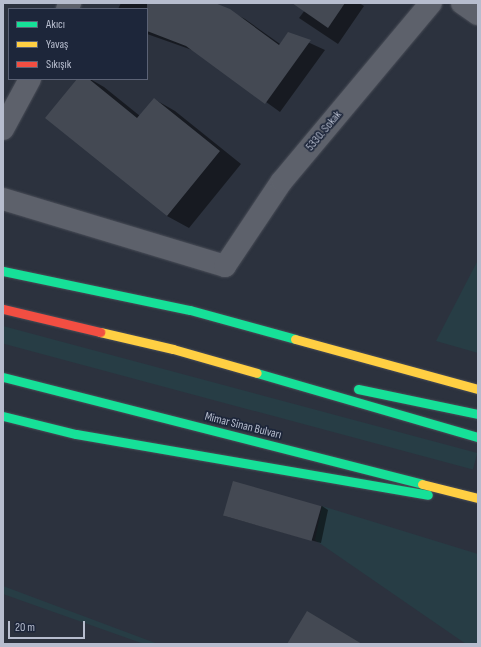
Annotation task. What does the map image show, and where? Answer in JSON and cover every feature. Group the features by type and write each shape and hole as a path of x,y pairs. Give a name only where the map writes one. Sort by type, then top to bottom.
{"main road":[{"path":"3,271 190,310 478,389"},
{"path":"3,308 173,350 478,437"},
{"path":"173,350 322,381"},
{"name":"Mimar Sinan Bulvarı","path":"3,377 478,498"},
{"path":"345,386 478,414"},
{"path":"3,416 76,434 478,504"}],"street":[{"name":"5330. Sokak","path":"3,199 225,266 282,181 431,3"},
{"path":"462,3 478,14"},
{"path":"3,129 29,80"}],"shaded area":[{"path":"478,260 478,353 436,341"},
{"path":"3,326 477,453 473,470 3,344"},
{"path":"322,506 478,554 478,644 466,644 315,540"},
{"path":"3,586 158,644 144,644 3,594"}],"building":[{"path":"147,3 215,3 230,9 279,45 288,32 311,40 265,104 186,46 148,31"},
{"path":"292,3 345,3 328,28"},
{"path":"76,80 90,80 137,118 154,98 220,151 167,216 45,118"},
{"path":"233,481 321,506 312,541 223,516"},
{"path":"307,611 362,644 287,644"}],"traffic: fast":[{"path":"3,271 190,310 295,339"},
{"path":"257,373 478,437"},
{"path":"3,377 422,484"},
{"path":"358,389 478,414"},
{"path":"3,416 76,434 428,495"}],"traffic: slow":[{"path":"100,332 173,349 257,373"},
{"path":"295,339 478,389"},
{"path":"422,484 478,498"}],"traffic: jam":[{"path":"3,309 100,332"}]}
